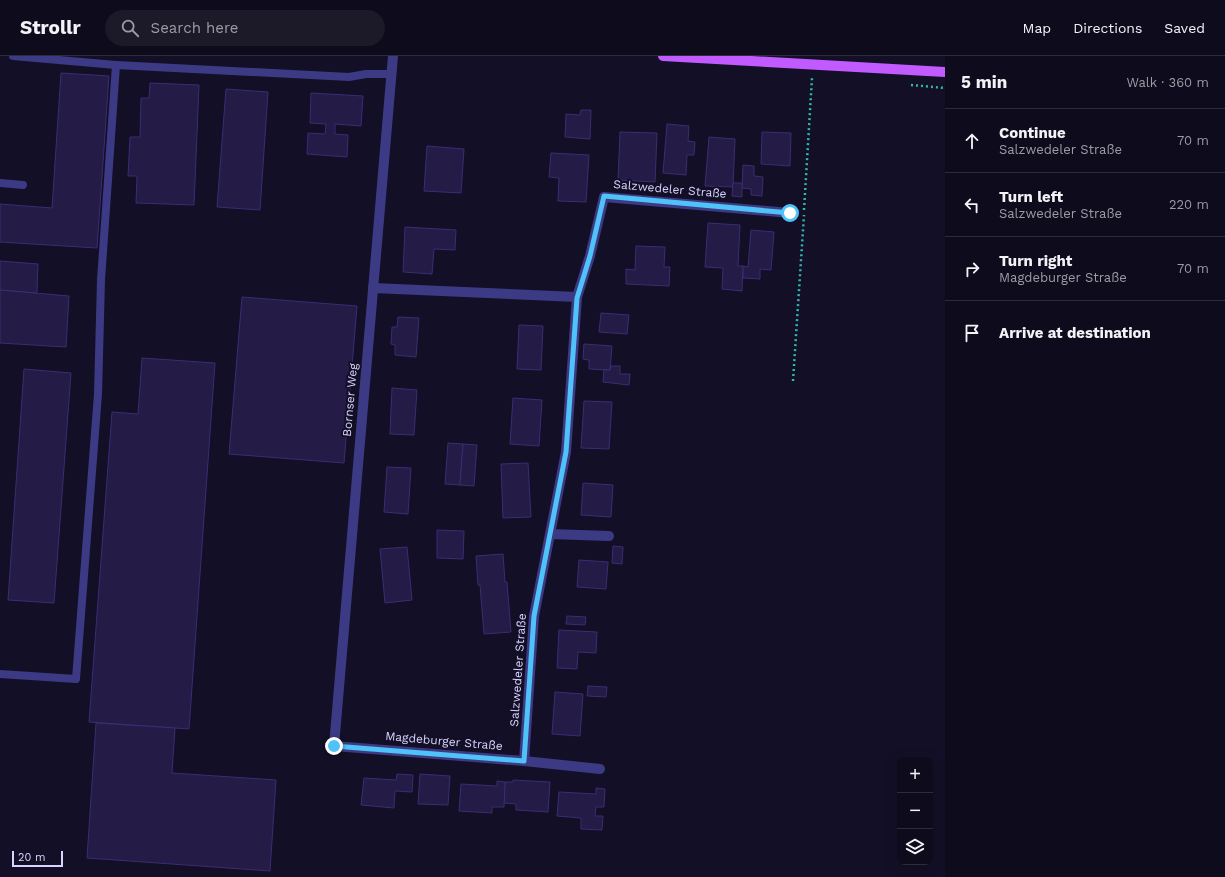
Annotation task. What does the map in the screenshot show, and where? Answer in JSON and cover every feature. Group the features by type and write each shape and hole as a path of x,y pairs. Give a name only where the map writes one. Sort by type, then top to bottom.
{"main road":[{"path":"663,56 945,72"}],"street":[{"name":"Bornser Weg","path":"334,746 393,56"},
{"name":"Salzwedeler Straße","path":"524,761 534,616 566,452 577,298 590,256 604,196 790,213"},
{"path":"373,288 577,298"},
{"path":"550,534 609,536"},
{"name":"Magdeburger Straße","path":"334,746 524,761 600,769"}],"lane":[{"path":"13,56 116,65 349,77 366,74 392,74"},
{"path":"0,674 76,679 98,394 101,280 116,65"},
{"path":"0,183 23,185"}],"path":[{"path":"793,381 813,65"}],"building":[{"path":"61,73 109,76 97,248 0,242 0,204 52,208"},
{"path":"150,83 199,85 194,205 136,203 137,176 128,176 130,137 140,137 141,98 149,98"},
{"path":"226,89 268,92 260,210 217,207"},
{"path":"311,93 363,96 361,126 335,124 335,134 348,135 347,157 307,154 308,133 325,134 326,124 310,123"},
{"path":"581,110 591,110 590,139 565,137 566,114 580,115"},
{"path":"667,124 689,126 688,141 695,142 694,155 687,155 686,175 663,173"},
{"path":"620,132 657,133 655,182 618,180"},
{"path":"762,132 791,133 790,166 761,164"},
{"path":"709,137 735,139 733,187 705,186"},
{"path":"427,146 464,149 461,193 424,191"},
{"path":"551,153 589,155 586,202 558,201 559,178 549,177"},
{"path":"743,165 754,166 754,176 763,177 762,196 751,195 751,189 742,188"},
{"path":"733,183 742,183 742,197 732,196"},
{"path":"708,223 740,225 738,266 743,266 742,291 722,289 723,268 705,267"},
{"path":"405,227 456,230 455,250 434,249 432,274 403,272"},
{"path":"751,230 774,232 771,270 760,269 760,279 743,278 743,266 748,267"},
{"path":"636,246 665,247 664,267 670,267 669,286 626,284 626,269 635,270"},
{"path":"0,261 38,264 37,293 0,290"},
{"path":"0,290 69,296 66,347 0,343"},
{"path":"242,297 357,306 344,463 229,454"},
{"path":"601,313 629,315 627,334 599,332"},
{"path":"398,317 419,318 416,357 395,355 395,345 391,344 392,327 397,327"},
{"path":"519,325 543,326 541,370 517,369"},
{"path":"584,344 612,346 610,370 589,369 589,360 583,359"},
{"path":"142,358 215,363 189,729 89,722 112,412 138,414"},
{"path":"611,366 620,366 620,374 630,374 629,385 603,382 604,370 610,370"},
{"path":"24,369 71,373 54,603 8,600"},
{"path":"392,388 417,390 414,435 390,434"},
{"path":"513,398 542,400 539,446 510,444"},
{"path":"584,401 612,402 609,449 581,448"},
{"path":"448,443 463,444 460,485 445,484"},
{"path":"463,444 477,445 474,486 460,485"},
{"path":"528,463 531,517 503,518 501,464"},
{"path":"387,467 411,468 408,514 384,512"},
{"path":"583,483 613,485 611,517 581,515"},
{"path":"437,530 464,531 463,559 437,558"},
{"path":"613,546 623,547 622,564 612,563"},
{"path":"407,547 412,600 385,603 380,549"},
{"path":"503,554 511,632 484,634 476,556"},
{"path":"579,560 608,562 606,589 577,587"},
{"path":"567,616 586,617 585,625 566,624"},
{"path":"559,630 597,632 596,653 578,652 577,669 557,668"},
{"path":"588,686 607,687 606,697 587,696"},
{"path":"555,692 583,694 580,736 552,734"},
{"path":"96,723 175,728 172,773 276,780 270,871 87,858"},
{"path":"397,774 413,775 412,792 395,791 394,808 361,805 364,778 396,780"},
{"path":"420,774 450,776 448,805 418,804"},
{"path":"513,780 550,782 548,812 516,810 516,804 504,803 505,782 513,782"},
{"path":"497,781 505,782 504,807 492,807 492,813 459,811 461,784 497,786"},
{"path":"596,788 605,789 604,807 596,807 595,816 603,816 602,830 581,829 581,818 557,816 559,792 596,794"}],"route":[{"path":"334,746 524,761 534,616 566,452 577,298 590,256 604,196 790,213"}]}
